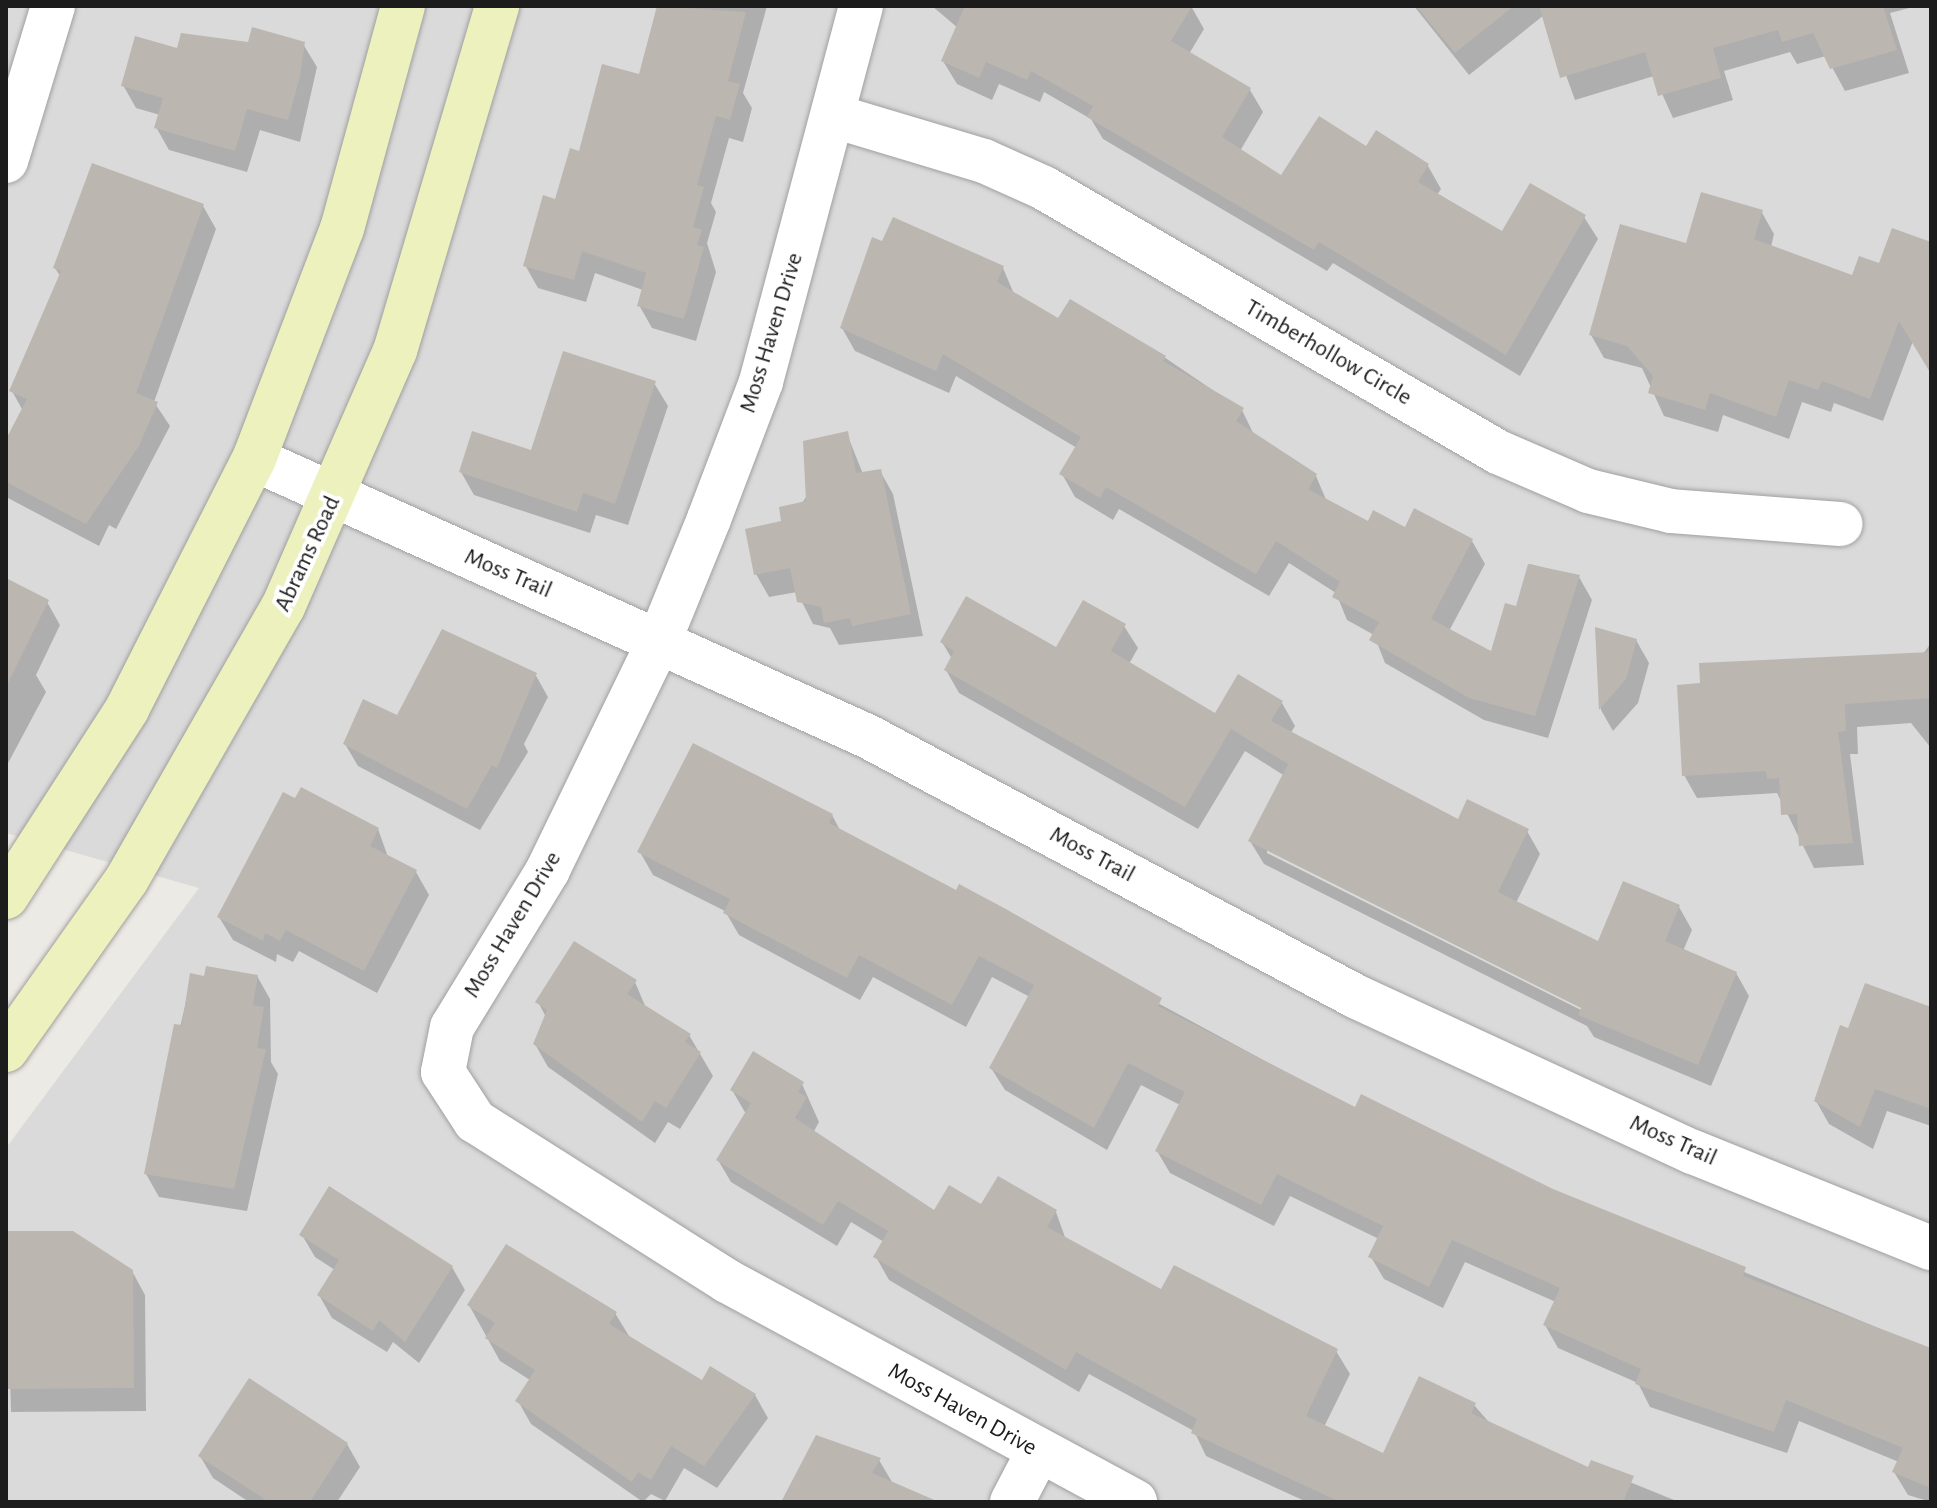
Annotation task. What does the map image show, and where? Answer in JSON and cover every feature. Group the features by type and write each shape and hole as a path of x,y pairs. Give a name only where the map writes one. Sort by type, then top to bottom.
{"main road":[{"path":"6,897 127,709 254,459 342,229 403,6"},
{"name":"Abrams Road","path":"6,1050 81,950 212,740 334,498 415,292 497,6"}],"street":[{"path":"6,161 53,6"},
{"name":"Moss Haven Drive","path":"861,6 761,382 660,639 548,870 452,1027 443,1072 454,1098 475,1121 727,1281 1135,1502"},
{"name":"Timberhollow Circle","path":"834,116 984,161 1044,188 1498,452 1588,491 1671,511 1841,524"},
{"name":"Moss Trail","path":"254,459 334,498 660,639 869,737 1357,997 1693,1152 1931,1248"},
{"path":"1012,1502 1038,1452"}],"shaded area":[{"path":"6,6 1931,6 1931,1502 6,1502 6,1148 199,888 6,833"}],"building":[{"path":"657,6 746,12 728,81 740,84 730,120 716,116 697,185 704,187 693,227 702,230 697,245 704,247 684,319 637,306 646,273 582,251 574,280 523,266 543,195 555,199 570,148 579,151 602,64 639,74"},
{"path":"965,6 1192,6 1171,41 1251,88 1222,137 1281,175 1319,116 1366,146 1376,130 1429,164 1418,182 1502,231 1530,183 1586,215 1506,355 1319,242 1314,250 1087,117 1093,106 1031,71 1027,80 986,62 979,78 941,61"},
{"path":"1416,6 1514,6 1455,53"},
{"path":"1539,6 1883,6 1897,50 1830,69 1813,33 1782,42 1778,30 1713,48 1721,78 1658,96 1645,52 1560,78"},
{"path":"252,27 305,42 288,120 247,109 235,151 154,128 163,98 121,86 135,36 177,48 181,33 248,42"},
{"path":"92,163 204,204 136,393 158,402 139,446 86,524 6,482 6,439 27,399 9,391 61,271 53,268"},
{"path":"1701,192 1763,210 1754,239 1852,275 1859,256 1879,263 1892,228 1931,242 1931,374 1899,321 1870,399 1822,381 1818,390 1789,380 1776,417 1710,393 1705,410 1648,393 1653,376 1627,346 1589,335 1620,224 1686,243"},
{"path":"893,217 1004,266 997,282 1058,318 1070,299 1166,356 1163,361 1244,408 1236,421 1317,474 1308,489 1368,521 1373,510 1405,527 1414,508 1473,539 1431,619 1491,651 1505,603 1516,606 1528,564 1580,575 1535,716 1469,698 1369,640 1379,622 1332,597 1340,582 1276,541 1256,574 1106,487 1100,498 1059,474 1081,437 943,354 936,371 840,328 872,237 882,241"},
{"path":"563,351 656,381 615,504 583,493 577,512 459,472 472,431 531,450"},
{"path":"848,431 856,473 881,469 911,614 852,626 850,618 824,623 821,607 797,602 790,568 754,575 745,529 781,521 779,507 806,501 803,441"},
{"path":"6,578 49,600 6,687"},
{"path":"966,596 1056,647 1083,600 1126,624 1111,651 1215,713 1238,674 1283,701 1271,721 1458,819 1467,799 1529,829 1498,892 1598,941 1623,881 1680,905 1665,941 1737,972 1698,1065 1578,1015 1581,1008 1248,841 1288,764 1231,729 1185,807 944,670 954,651 940,642"},
{"path":"1595,627 1637,639 1626,679 1599,710"},
{"path":"442,629 537,673 497,768 492,765 467,809 343,744 363,699 397,715"},
{"path":"1931,652 1931,698 1845,704 1846,731 1838,732 1853,843 1799,846 1797,814 1781,815 1779,778 1767,779 1766,771 1682,776 1677,685 1700,683 1699,663"},
{"path":"693,743 833,814 829,823 956,890 959,884 1004,908 1162,998 1158,1006 1355,1107 1361,1094 1553,1189 1746,1267 1743,1276 1931,1348 1931,1488 1892,1472 1903,1448 1786,1400 1774,1432 1635,1384 1641,1369 1543,1325 1560,1288 1452,1240 1429,1287 1368,1257 1383,1226 1277,1174 1261,1205 1155,1151 1185,1092 1128,1063 1094,1128 989,1068 1034,985 979,956 952,1005 859,955 847,978 723,913 730,899 637,852"},
{"path":"301,787 379,828 370,846 417,870 364,971 286,930 280,941 265,933 263,941 217,917 283,792 295,798"},
{"path":"574,941 637,980 627,994 691,1034 685,1042 701,1052 666,1108 655,1101 642,1122 533,1044 547,1010 535,1002"},
{"path":"206,966 258,975 253,1005 264,1007 257,1048 266,1049 234,1189 144,1174 174,1024 182,1025 190,973 204,976"},
{"path":"1865,983 1931,1007 1931,1109 1875,1089 1860,1127 1814,1101 1840,1025 1848,1028"},
{"path":"753,1051 804,1082 798,1092 807,1097 795,1118 934,1210 949,1185 981,1204 998,1176 1057,1210 1047,1227 1161,1289 1174,1265 1338,1349 1306,1416 1383,1453 1419,1376 1476,1403 1471,1413 1588,1467 1591,1460 1634,1476 1623,1502 1340,1502 1191,1433 1197,1419 1076,1352 1066,1370 873,1257 888,1231 838,1201 823,1225 716,1160 751,1103 730,1090"},
{"path":"329,1186 453,1266 405,1342 379,1320 373,1331 317,1295 339,1260 299,1235"},
{"path":"6,1231 73,1231 133,1270 134,1388 6,1389"},
{"path":"506,1244 617,1312 609,1324 702,1380 710,1366 756,1394 704,1466 671,1446 651,1480 638,1472 632,1482 515,1401 535,1370 485,1338 495,1323 467,1305"},
{"path":"249,1378 348,1443 310,1502 269,1502 198,1456"},
{"path":"816,1435 881,1458 872,1473 939,1502 781,1502"}]}
